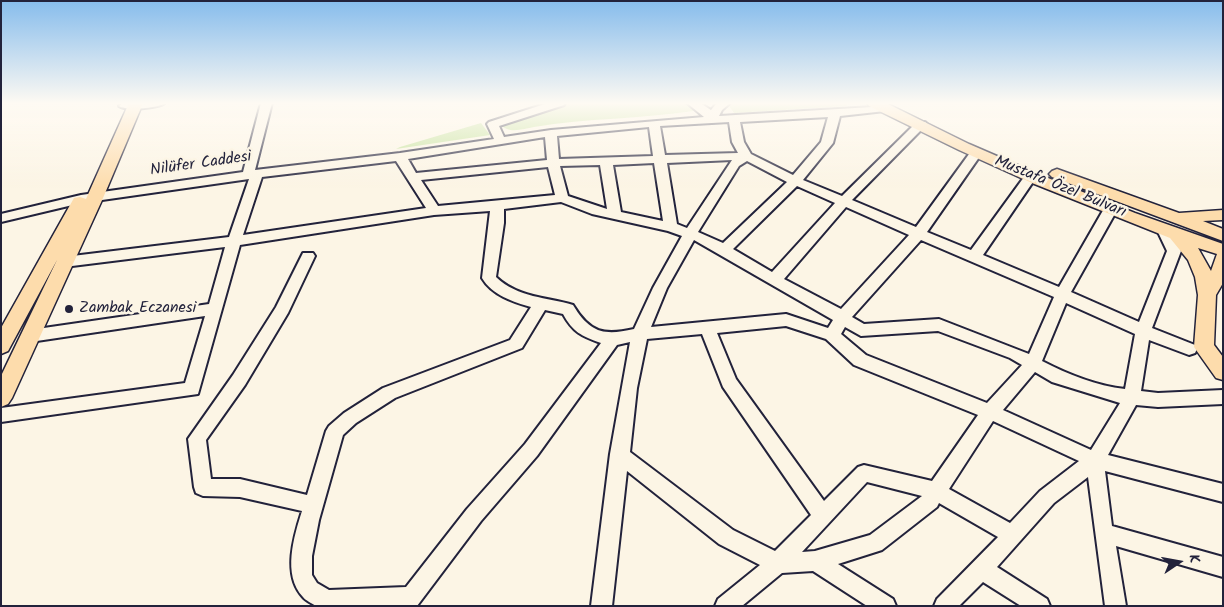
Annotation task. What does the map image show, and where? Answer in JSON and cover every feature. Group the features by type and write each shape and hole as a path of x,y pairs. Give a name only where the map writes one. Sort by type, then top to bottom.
{"main road":[{"path":"1,398 64,262 88,198 118,131"},
{"name":"Mustafa Özel Bulvarı","path":"935,131 976,153 1110,210 1168,226 1223,237"},
{"name":"Mustafa Özel Bulvarı","path":"949,131 1018,159 1223,249"},
{"path":"1,346 88,198"},
{"path":"1223,215 1191,218 1168,226 1195,254 1204,276 1207,295 1204,347 1223,372"},
{"path":"1223,237 1220,241 1223,249"},
{"path":"1207,295 1222,267 1223,259"}],"street":[{"path":"1,416 192,389 234,241 262,131"},
{"path":"496,131 500,140"},
{"name":"Nilüfer Caddesi","path":"1,218 88,198 252,174 400,157 500,140 570,131"},
{"path":"655,131 671,227"},
{"path":"736,131 738,142 746,156"},
{"path":"724,250 794,181 827,143 830,131"},
{"path":"774,280 844,201 914,131"},
{"path":"551,133 553,163 562,198"},
{"path":"832,335 842,318 918,233 976,153"},
{"path":"601,606 629,388 640,334 660,288 690,234 734,164 746,156"},
{"path":"413,177 553,163 746,156 794,181 1142,331 1189,349"},
{"path":"400,157 434,211"},
{"path":"606,162 615,215"},
{"path":"974,257 1031,176"},
{"path":"64,262 234,241 434,211 562,198 577,205 671,227 705,239 774,280 807,296 861,330 939,325 1016,354 1058,377 1114,395 1158,400 1223,397"},
{"path":"497,206 497,224 489,278 496,286 517,296 568,309 576,322 590,333 612,340 640,334 786,320 832,335 860,360 990,412 1095,460 1223,493"},
{"path":"620,454 726,537 778,563 815,561 875,543 930,501 990,412 1033,364 1062,295 1110,210"},
{"path":"944,606 982,569 1047,497 1095,460 1132,397 1142,331 1174,251 1168,226"},
{"path":"308,256 283,309 239,380 197,439 203,487 240,488 313,504"},
{"path":"542,302 516,344 389,393 350,418 335,431 313,504 302,556 302,577 310,590 327,601 338,603 408,601 474,515 531,450 612,340"},
{"path":"30,336 215,309"},
{"path":"706,328 729,382 823,516"},
{"path":"1095,460 1116,606"},
{"path":"725,606 778,563 864,473 936,491 1012,535"},
{"path":"1104,533 1223,567"},
{"path":"815,561 886,606"},
{"path":"982,569 1040,606"}],"green space":[{"path":"453,131 487,131 490,135 396,149"}],"place":[{"name":"Zambak Eczanesi","path":"69,309"}]}
